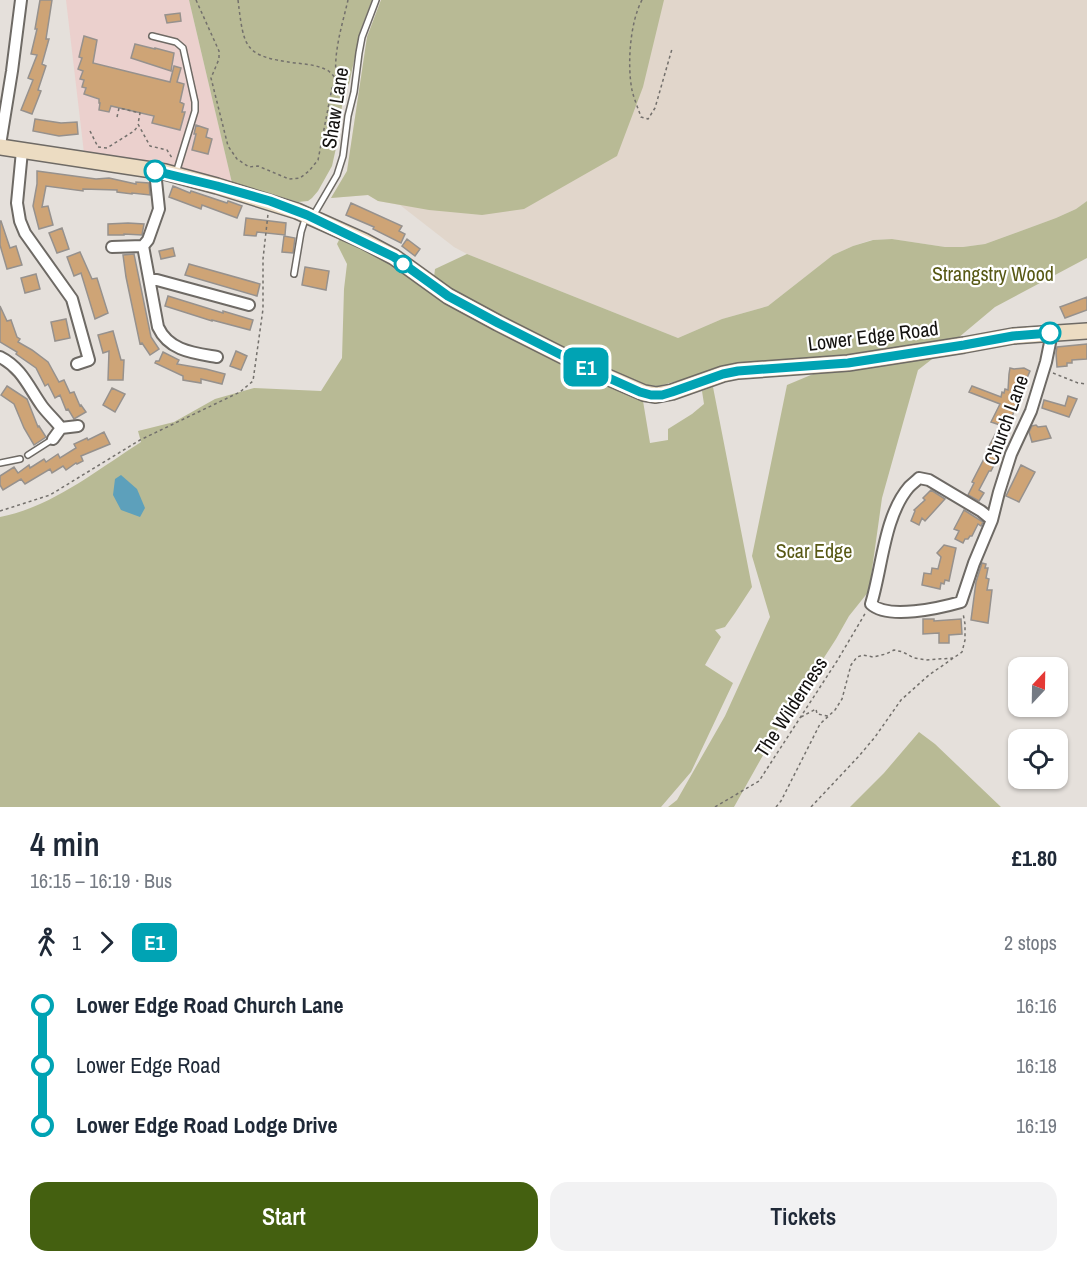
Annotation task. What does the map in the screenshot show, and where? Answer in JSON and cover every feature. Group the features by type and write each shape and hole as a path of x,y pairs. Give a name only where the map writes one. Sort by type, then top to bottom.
{"street":[{"path":"0,146 21,0"},
{"name":"Lower Edge Road","path":"0,146 155,171 177,170 270,201 309,216 394,257 448,296 621,384 651,395 662,395 738,371 848,363 1013,336 1087,331"},
{"path":"22,151 17,203 20,221 25,233 72,299 89,360 77,364"},
{"path":"112,247 143,246 148,240 159,209 155,171"},
{"path":"143,246 158,327 164,337 182,350 217,357"},
{"path":"150,280 249,305"},
{"name":"Church Lane","path":"961,603 992,520 1011,454 1031,411 1044,370 1052,333"},
{"path":"0,357 19,371 41,405 61,428"},
{"path":"52,439 61,428 78,426"},
{"path":"961,603 888,612 876,609 871,604 895,511 908,488 919,478 929,480 992,520"}],"lane":[{"name":"Shaw Lane","path":"294,274 301,232 337,175 343,156 362,37 376,0"},
{"path":"152,36 176,42 181,46 194,94 195,111 177,170"},
{"path":"28,455 52,439"},
{"path":"0,464 8,460 20,459"}],"path":[{"path":"196,0 219,51 219,60 211,78 228,146 237,159 249,167 258,166 289,179 300,178 309,171 318,160 332,88 337,82"},
{"path":"238,0 245,39 255,53 276,60 319,67 330,72 352,98"},
{"path":"337,82 335,71 339,36 348,0"},
{"path":"642,0 637,9 629,56 632,90 641,117 648,119 655,108 672,49"},
{"path":"117,117 119,108 140,113 139,126 150,147 166,150 177,170"},
{"path":"90,131 97,146 107,147 139,126"},
{"path":"0,511 50,495 140,440 240,392 253,381 263,309 263,259 270,201"},
{"path":"1044,370 1078,383 1087,384"},
{"path":"811,807 859,756 902,700 929,675 962,652 965,624 961,603"},
{"name":"The Wilderness","path":"715,807 759,781 871,604"},
{"path":"776,807 820,724 835,710 842,699 852,665 857,657 863,655 873,657 894,650 926,660 953,658"},
{"path":"800,717 815,709 818,714 828,717"}],"shaded area":[{"path":"66,0 189,0 232,183 168,166 84,153"},
{"path":"381,0 1087,0 1087,201 1056,218 985,244 945,247 892,239 871,240 853,246 833,255 768,306 722,319 678,338 467,254 454,247 400,205 378,201 368,195 331,198 347,171 367,37"}],"green space":[{"path":"189,0 372,0 361,29 349,84 345,87 336,79 334,91 338,88 344,92 332,166 318,191 308,201 298,202 232,183"},
{"path":"381,0 664,0 643,87 617,156 524,209 482,215 429,210 378,201 368,195 331,198 347,171 367,37"},
{"name":"Strangstry Wood","path":"1087,201 1087,258 995,307 952,343 701,375 658,386 643,385 536,336 458,293 434,277 435,269 467,254 678,338 722,319 768,306 833,255 853,246 873,240 892,239 945,247 985,244 1056,218"},
{"path":"341,236 393,263 443,302 491,328 643,401 650,443 668,440 668,429 704,404 702,391 713,387 752,587 725,627 715,630 721,637 705,665 733,683 691,772 661,807 0,807 0,517 38,505 74,486 141,442 138,431 174,422 215,399 254,388 321,391 342,358 347,264 337,244"},
{"name":"Scar Edge","path":"936,356 918,370 882,498 869,591 849,616 776,732 734,807 668,807 677,800 725,716 770,617 752,556 787,385 818,372"},
{"path":"919,732 935,744 1001,807 850,807 884,773"}],"water":[{"path":"121,475 137,489 145,508 140,517 121,510 113,495 115,479"}],"building":[{"path":"40,0 52,0 46,39 49,39 42,64 46,66 38,90 41,91 32,114 21,110 33,80 28,78 37,55 31,54 37,29 35,29"},
{"path":"180,13 181,21 167,23 165,15"},
{"path":"84,36 97,40 93,63 170,82 174,66 181,68 177,82 184,84 180,102 184,104 182,112 185,112 180,130 152,123 154,116 111,106 109,112 99,110 99,99 84,94 86,88 82,87 84,80 80,79 83,71 78,69 82,58 79,57"},
{"path":"135,44 174,53 171,71 131,58"},
{"path":"35,119 61,123 77,122 78,134 59,136 33,131"},
{"path":"196,125 208,129 206,137 212,139 208,154 192,150"},
{"path":"37,171 96,179 109,178 136,184 136,182 149,183 150,195 117,192 117,190 83,189 83,191 46,186 42,207 48,206 53,225 39,229 33,206"},
{"path":"173,186 190,193 191,191 242,206 237,218 202,205 201,209 169,197"},
{"path":"351,203 402,226 399,231 405,234 401,243 373,229 374,227 346,215"},
{"path":"246,218 286,223 285,235 257,232 256,236 244,235"},
{"path":"0,221 10,248 16,246 22,265 7,269 0,245"},
{"path":"108,224 144,224 142,235 108,235"},
{"path":"62,228 69,249 57,253 49,233"},
{"path":"284,236 295,238 293,253 282,252"},
{"path":"407,239 420,249 415,256 402,246"},
{"path":"173,248 175,256 161,259 159,251"},
{"path":"80,252 92,279 97,278 108,313 95,319 81,273 74,276 67,257"},
{"path":"134,254 151,337 159,349 150,355 142,343 140,344 126,277 123,255"},
{"path":"189,264 260,284 257,296 185,275"},
{"path":"305,267 329,271 326,290 302,285"},
{"path":"36,274 40,289 25,293 21,278"},
{"path":"168,296 253,320 250,330 165,306"},
{"path":"1087,297 1087,310 1065,318 1060,307"},
{"path":"0,306 7,321 11,320 17,337 20,339 18,342 48,362 59,382 64,380 70,393 74,392 80,406 86,412 74,419 68,409 66,410 60,395 55,398 48,384 45,386 36,368 16,354 17,352 0,342"},
{"path":"66,319 70,338 55,341 51,322"},
{"path":"113,331 121,360 124,360 123,380 108,380 109,351 103,353 98,335"},
{"path":"1087,344 1087,359 1072,360 1072,363 1067,363 1067,366 1057,367 1057,347"},
{"path":"236,351 247,356 241,370 230,366"},
{"path":"163,352 179,360 177,364 225,374 222,384 201,379 201,383 183,380 183,376 155,363 159,361"},
{"path":"1010,368 1024,368 1030,371 1005,441 979,490 984,493 979,501 968,495 1000,425 991,422 1000,404 969,392 972,386 1001,397 1005,389 1008,390"},
{"path":"7,386 27,399 38,427 46,437 34,445 14,404 1,395"},
{"path":"112,388 125,394 115,412 103,405"},
{"path":"1068,396 1077,399 1069,417 1042,408 1044,400 1065,406"},
{"path":"1032,426 1046,426 1051,438 1032,442 1029,432"},
{"path":"104,432 110,444 81,456 83,461 66,470 63,466 52,473 50,469 25,484 21,479 3,490 0,485 0,476 14,467 18,473 29,465 30,468 44,459 46,462 58,454 60,458 76,448 74,444"},
{"path":"1021,465 1035,472 1019,502 1006,496"},
{"path":"931,490 945,499 925,521 922,518 919,525 911,521 914,510 925,500 923,498"},
{"path":"964,510 983,522 981,526 978,524 972,536 965,539 963,543 955,539 959,531 954,529"},
{"path":"944,545 956,548 949,581 945,580 944,584 941,583 940,589 922,585 924,573 931,574 932,568 938,569 941,557 937,553"},
{"path":"982,563 986,564 985,568 988,568 987,590 992,590 988,623 971,620 976,582"},
{"path":"923,619 934,619 934,621 961,619 962,634 949,635 949,643 939,643 939,633 923,634"}],"bus line":[{"name":"E1","path":"155,171 270,201 307,215 394,257 448,296 517,333 621,384 651,395 662,395 738,371 848,363 1013,336 1050,333"}]}
